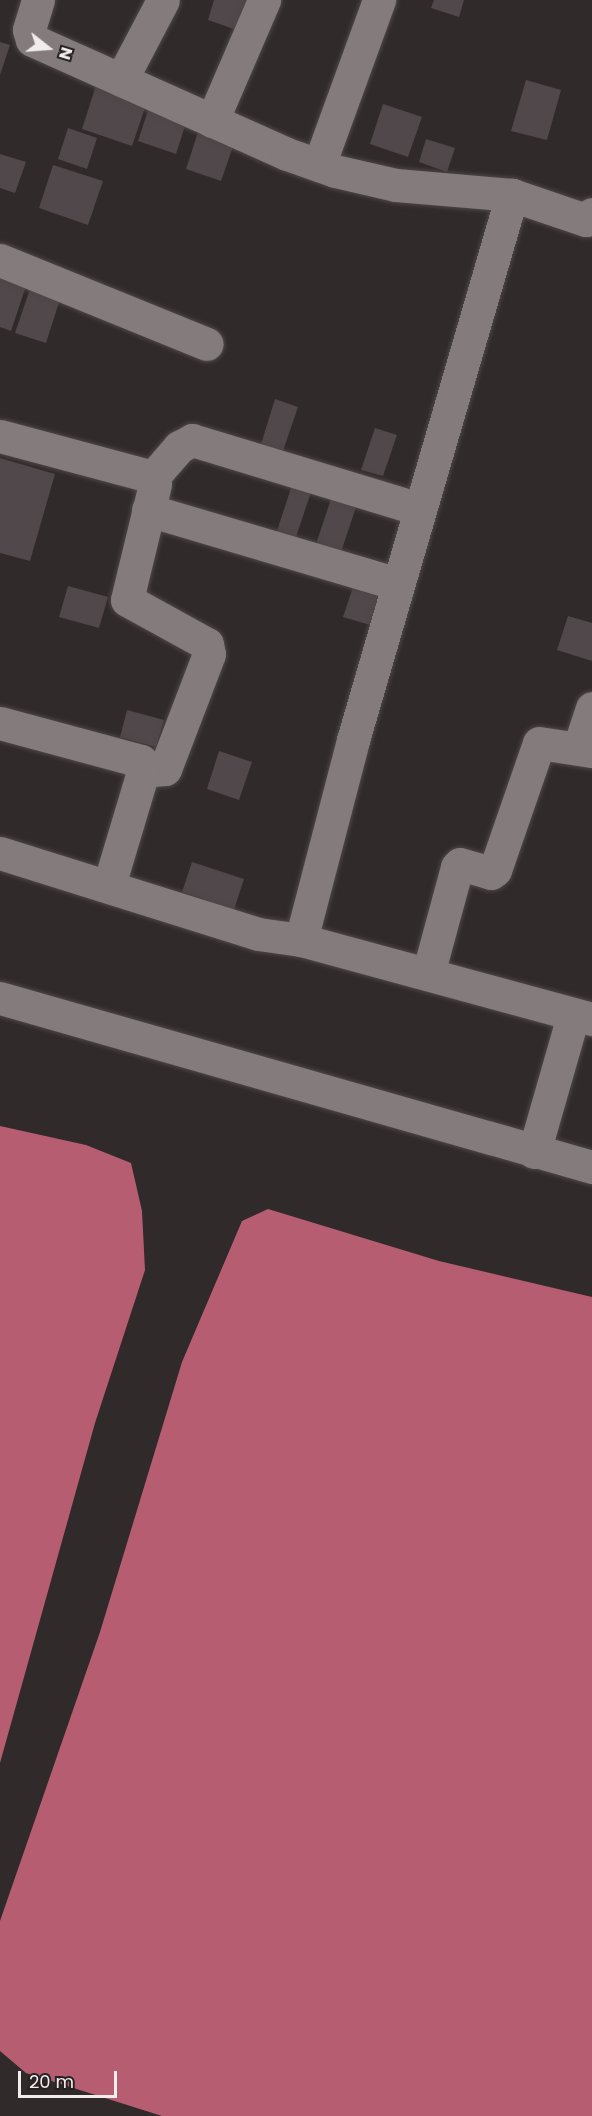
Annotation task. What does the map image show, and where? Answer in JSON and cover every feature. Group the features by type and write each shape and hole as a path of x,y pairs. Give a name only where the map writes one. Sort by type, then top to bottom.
{"street":[{"path":"38,0 29,30 32,40 212,121 319,165 396,185 512,195 590,219"},
{"path":"121,80 163,0"},
{"path":"212,121 264,0"},
{"path":"319,165 379,0"},
{"path":"302,940 419,509 512,195"},
{"path":"0,260 207,344"},
{"path":"0,436 153,477"},
{"path":"143,771 165,769 209,648 127,600 148,510 153,477 179,447 192,440 419,509"},
{"path":"148,510 398,584"},
{"path":"428,974 457,867 460,864 491,873 495,870 539,743 586,749 592,708"},
{"path":"0,723 141,761 143,771 109,885"},
{"path":"0,853 109,885 258,934 302,940 428,974 580,1024 534,1152"},
{"path":"0,998 592,1167"}],"shaded area":[{"path":"0,1126 86,1145 131,1163 142,1211 145,1270 95,1423 0,1763"},
{"path":"268,1209 439,1261 592,1297 592,2116 162,2116 26,2073 0,2051 0,1921 100,1632 182,1362 242,1221"}],"building":[{"path":"214,0 247,0 237,30 208,20"},
{"path":"434,0 464,0 459,17 431,8"},
{"path":"0,42 10,45 0,75"},
{"path":"98,79 149,96 132,146 82,129"},
{"path":"526,80 561,90 547,140 511,131"},
{"path":"151,101 189,114 176,154 138,141"},
{"path":"383,104 422,117 408,157 370,144"},
{"path":"200,126 236,138 221,181 186,169"},
{"path":"68,128 97,138 87,169 58,159"},
{"path":"426,139 455,148 447,172 419,162"},
{"path":"0,154 26,162 15,193 0,188"},
{"path":"53,165 103,181 88,225 39,208"},
{"path":"0,264 30,274 11,331 0,327"},
{"path":"32,283 62,293 46,343 15,333"},
{"path":"275,399 298,407 283,451 261,444"},
{"path":"375,428 397,435 383,476 361,470"},
{"path":"0,458 55,474 30,561 0,553"},
{"path":"292,485 311,492 295,540 276,534"},
{"path":"335,487 360,495 341,552 316,544"},
{"path":"354,584 388,595 377,627 343,617"},
{"path":"68,586 108,597 99,628 59,617"},
{"path":"568,616 592,623 592,661 557,650"},
{"path":"127,710 164,720 156,747 120,737"},
{"path":"219,751 252,762 239,800 207,789"},
{"path":"192,862 244,879 234,910 182,892"}]}
